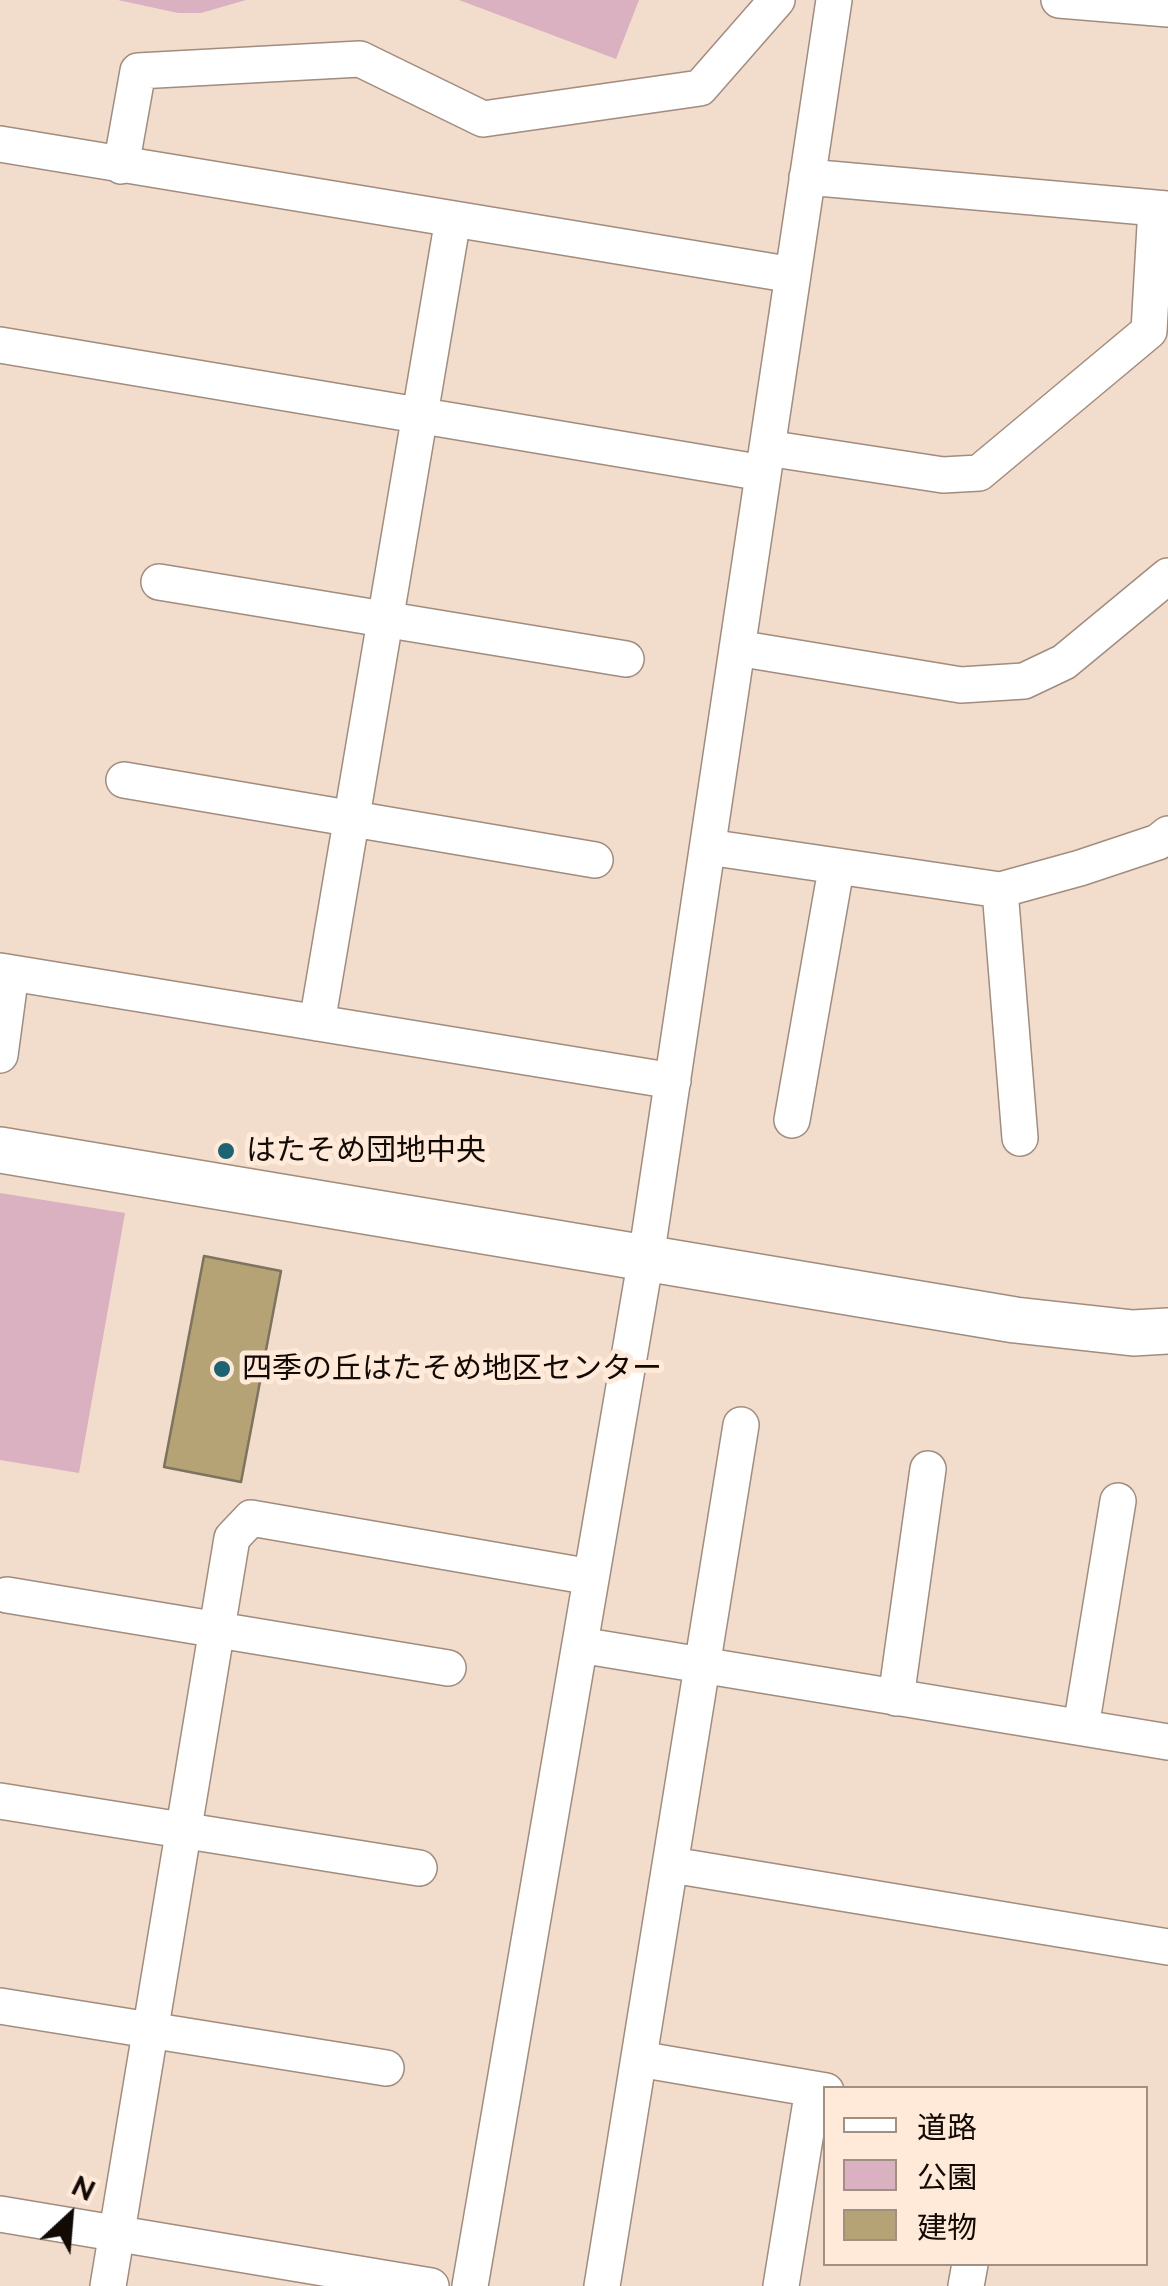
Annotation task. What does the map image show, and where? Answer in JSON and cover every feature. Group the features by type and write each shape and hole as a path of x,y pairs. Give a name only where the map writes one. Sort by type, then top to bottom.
{"street":[{"path":"120,166 138,71 360,59 483,119 700,88 777,0"},
{"path":"470,2286 646,1258 834,0"},
{"path":"1058,0 1168,9"},
{"path":"0,144 793,275"},
{"path":"0,345 419,415 765,461 943,476 979,473 1150,331 1162,209 807,176"},
{"path":"318,1023 452,219"},
{"path":"737,648 961,685 1024,681 1064,662 1168,576"},
{"path":"159,582 626,659"},
{"path":"124,780 595,860"},
{"path":"708,848 1000,890 1165,846"},
{"path":"792,1120 836,869"},
{"path":"1000,890 1020,1138"},
{"path":"0,1055 5,972 673,1080"},
{"path":"0,1150 1014,1320 1133,1333 1168,1331"},
{"path":"602,2286 741,1425"},
{"path":"896,1698 928,1469"},
{"path":"1081,1727 1118,1501"},
{"path":"108,2286 232,1538 251,1518 592,1577"},
{"path":"7,1595 448,1668"},
{"path":"580,1645 1168,1742"},
{"path":"0,1801 419,1868"},
{"path":"672,1865 1168,1947"},
{"path":"0,2006 386,2068"},
{"path":"639,2059 819,2090 781,2286"},
{"path":"0,2214 430,2286"}],"green space":[{"path":"118,0 246,0 201,13 178,13"},
{"path":"459,0 639,0 616,59"},
{"path":"0,1193 125,1213 79,1473 0,1460"}],"building":[{"name":"四季の丘はたそめ地区センター","path":"204,1256 281,1271 241,1482 164,1467"}],"place":[{"name":"はたそめ団地中央","path":"226,1151"},
{"name":"四季の丘はたそめ地区センター","path":"222,1369"}]}
